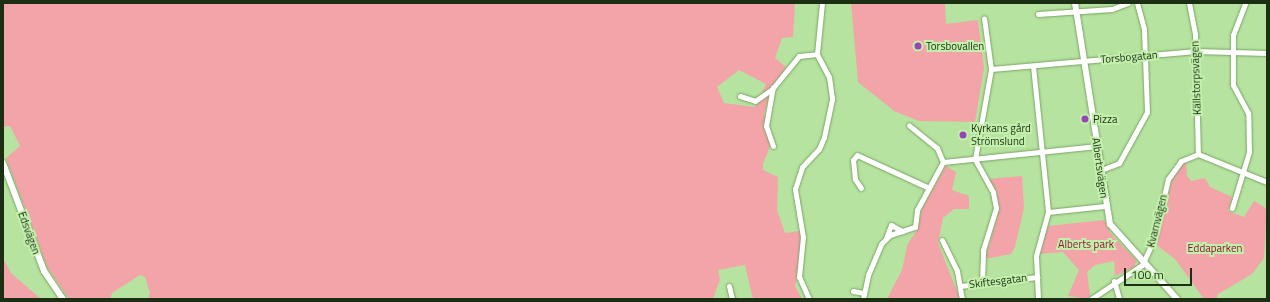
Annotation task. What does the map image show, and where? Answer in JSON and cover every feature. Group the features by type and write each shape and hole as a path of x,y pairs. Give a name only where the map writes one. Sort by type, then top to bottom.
{"street":[{"path":"809,299 799,277 803,237 795,190 798,173 821,143 832,98 829,77 817,54 822,3"},
{"name":"Albertsvägen","path":"1075,3 1098,146 1105,206 1113,230 1177,299"},
{"path":"1038,14 1112,9 1128,3"},
{"path":"1101,170 1119,163 1148,112 1146,55 1142,13 1137,3"},
{"name":"Källstorpsvägen","path":"1189,3 1196,51 1198,154"},
{"path":"1232,208 1245,173 1249,152 1248,113 1233,85 1233,50 1236,18 1244,3"},
{"path":"982,283 983,250 996,204 975,159 992,69 984,18"},
{"name":"Torsbogatan","path":"992,69 1196,51 1233,50 1267,53"},
{"path":"740,96 755,101 773,88 799,56 817,54"},
{"path":"1032,66 1048,212 1036,256 1038,299"},
{"path":"773,88 766,126 773,146"},
{"path":"909,125 937,148 943,162"},
{"path":"943,162 1098,146"},
{"path":"1198,154 1267,182"},
{"name":"Kvarnvägen","path":"1091,299 1114,281 1137,270 1144,262 1154,239 1168,179 1181,161 1198,154"},
{"path":"861,188 855,179 854,160 857,155 929,188"},
{"path":"886,238 915,227 916,213 943,162"},
{"name":"Edsvägen","path":"3,163 44,271 63,299"},
{"path":"1048,212 1105,206"},
{"path":"863,299 863,293 872,263 886,238 891,225 902,231"},
{"path":"942,240 960,286 962,299"},
{"name":"Skiftesgatan","path":"960,286 1037,277"},
{"path":"1114,281 1119,299"},
{"path":"729,286 732,299"},
{"path":"853,292 863,293"}],"green space":[{"path":"3,3 795,3 793,37 782,38 775,58 786,67 772,87 764,114 770,146 763,164 763,170 778,177 777,210 785,233 800,231 802,255 795,286 802,299 753,299 745,265 718,270 720,279 713,299 148,299 150,293 145,277 140,275 112,293 110,299 69,299 47,267 6,158 20,146 10,126 3,127","holes":["739,70 766,84 755,107 724,103 717,87"]},
{"name":"Torsbovallen","path":"851,3 945,3 946,24 978,20 984,68 975,122 919,121 894,111 858,82"},
{"name":"Eddaparken","path":"1186,159 1187,176 1191,181 1205,178 1210,187 1232,197 1228,211 1244,217 1254,201 1267,209 1264,258 1252,274 1218,294 1216,299 1204,299 1175,259 1155,244 1173,177"},
{"path":"946,166 956,172 952,190 969,196 969,209 954,209 943,218 938,243 960,299 887,299 902,270 908,243 916,232 923,206"},
{"path":"1022,176 1024,208 1015,247 1011,254 985,259 998,215 997,193 989,179"},
{"name":"Alberts park","path":"1104,220 1112,235 1137,261 1133,268 1115,276 1114,261 1095,265 1087,272 1090,295 1088,299 1068,296 1079,270 1063,252 1039,254 1048,226"},
{"path":"3,258 11,273 41,299 3,299"}],"place":[{"name":"Torsbovallen","path":"918,46"},
{"name":"Pizza","path":"1085,119"},
{"name":"Kyrkans gård Strömslund","path":"963,135"}]}
